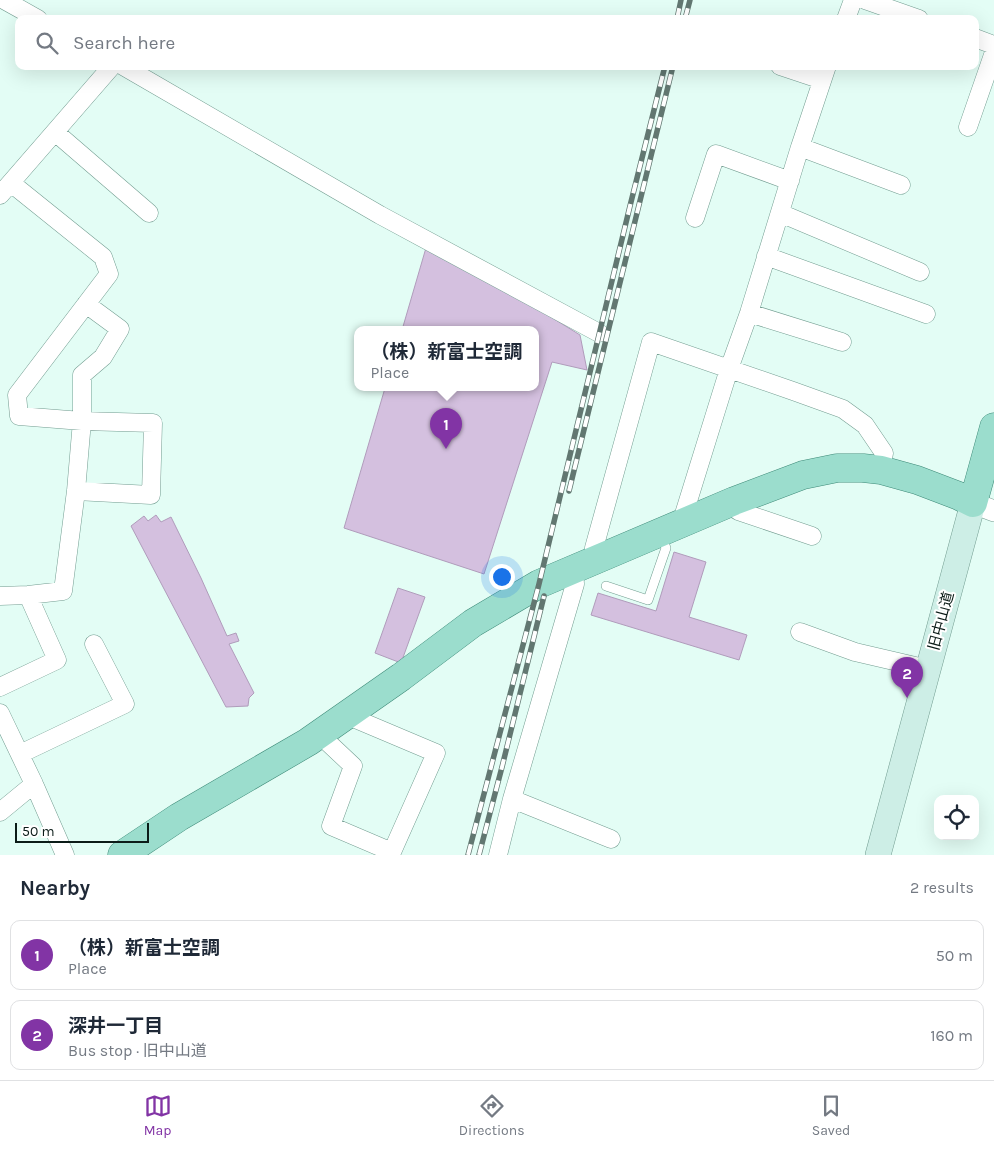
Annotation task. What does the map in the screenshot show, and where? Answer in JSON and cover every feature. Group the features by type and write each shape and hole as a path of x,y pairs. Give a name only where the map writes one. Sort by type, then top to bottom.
{"main road":[{"path":"122,855 179,817 319,734 401,677 473,623 539,584 734,501 803,475 837,468 863,468 881,470 917,480 984,507 994,427"},
{"name":"旧中山道","path":"878,855 928,669 984,507"}],"street":[{"path":"4,0 31,15"},
{"path":"847,15 853,0"},
{"path":"865,0 908,15"},
{"path":"979,39 994,45"},
{"path":"968,127 994,52"},
{"path":"76,491 151,495 153,423 82,421 19,416 17,395 109,274 103,257 5,189 109,70"},
{"path":"130,70 380,215 599,333"},
{"path":"685,521 684,514 729,368 749,313 824,73 805,70"},
{"path":"55,132 149,213"},
{"path":"800,147 901,185"},
{"path":"695,218 716,154 790,181"},
{"path":"780,213 920,272"},
{"path":"766,256 926,314"},
{"path":"0,596 63,591 76,491 82,421 82,375 103,357 120,329 86,304"},
{"path":"749,313 842,342"},
{"path":"498,855 512,799 575,584 594,548 651,342 843,409 865,425 884,453 881,470"},
{"path":"734,501 738,511 812,536"},
{"path":"0,687 57,660 28,595"},
{"path":"800,632 855,652 928,669"},
{"path":"20,754 125,704 94,644"},
{"path":"0,713 65,855"},
{"path":"319,734 352,766 331,826 392,852 436,753 346,715"},
{"path":"0,812 34,784"},
{"path":"512,799 611,839"}],"lane":[{"path":"606,586 648,600 666,548 660,532"}],"building":[{"path":"428,241 580,335 587,370 552,362 484,574 344,528 384,391 539,391 539,326 403,326"},
{"path":"156,515 161,522 171,517 227,636 236,633 239,641 229,644 254,693 249,698 248,706 226,707 131,526 144,516 148,521"},
{"path":"674,552 706,562 689,617 747,635 739,660 591,615 598,593 656,611"},
{"path":"398,588 425,597 401,663 375,653"}],"railway":[{"path":"678,15 681,0"},
{"path":"686,15 690,0"},
{"path":"468,855 539,584 664,70"},
{"path":"569,491 672,70"},
{"path":"479,855 544,596"}],"place":[{"name":"（株）新富士空調","path":"446,449"},
{"name":"深井一丁目","path":"907,698"}]}
